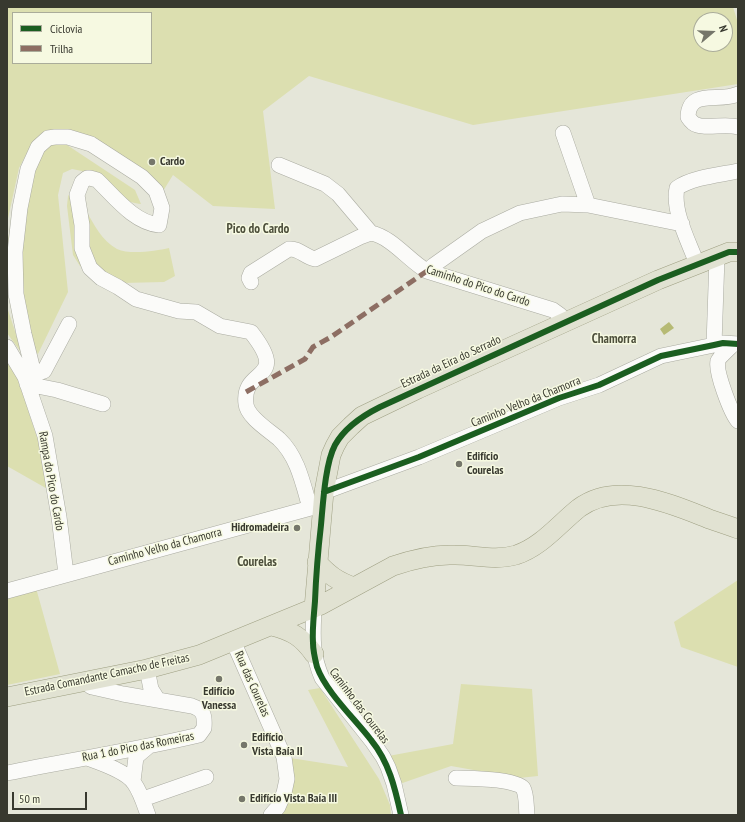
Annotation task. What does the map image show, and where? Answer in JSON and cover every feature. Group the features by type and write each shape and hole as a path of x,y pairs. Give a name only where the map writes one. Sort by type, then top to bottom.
{"main road":[{"name":"Estrada da Eira do Serrado","path":"314,608 319,501 331,455 335,446 340,437 362,416 658,280 729,252 738,252"},
{"name":"Estrada Comandante Camacho de Freitas","path":"7,697 147,669 182,660 272,626 314,608 393,566 407,561 430,556 455,555 494,558 515,555 529,550 580,508 591,502 609,496 621,495 663,501 738,529"},
{"path":"317,562 333,578 354,587"},
{"path":"272,626 297,635 307,644 314,654"}],"street":[{"path":"738,94 720,98 702,98 696,100 690,104 688,109 688,117 698,126 731,125 738,127"},
{"path":"564,133 588,205"},
{"path":"29,378 24,334 16,294 15,252 20,208 28,169 38,147 48,138 68,137 91,144 142,177 156,192 162,208 159,226 151,225 133,214 97,180 86,178 82,182 77,195 82,225 82,248 90,268 101,278 136,299 179,311 196,312 220,326 251,332 261,344 267,357 266,368 250,383 246,392 246,406 249,412 280,440 291,454 301,478 319,501"},
{"name":"Caminho do Pico do Cardo","path":"279,165 325,184 338,194 371,233 378,234 427,271 554,310 560,315 563,323"},
{"path":"697,264 678,211 676,196 677,188 684,183 738,171"},
{"path":"427,271 482,231 520,212 562,204 588,205 682,224"},
{"path":"251,282 248,278 251,273 289,249 295,248 309,258 315,259 371,233"},
{"path":"714,345 717,257"},
{"path":"29,378 44,371 69,324"},
{"path":"735,344 719,359 717,366 730,409 738,421"},
{"name":"Caminho Velho da Chamorra","path":"7,591 319,501 559,398 599,385 660,356 714,345 735,344"},
{"name":"Rampa do Pico do Cardo","path":"7,347 29,378 45,436 59,517 66,574"},
{"path":"29,378 57,390 103,404"},
{"name":"Caminho das Courelas","path":"314,608 314,654 322,678 383,757 394,784 401,815"},
{"name":"Rua das Courelas","path":"233,641 284,757 287,779 284,793 278,807 271,815"},
{"path":"147,669 152,689 158,700"},
{"name":"Rua 1 do Pico das Romeiras","path":"7,773 150,746 199,735 204,728 203,714 199,708 92,687 88,681"},
{"path":"148,815 143,799 134,781 136,757 150,746"},
{"path":"86,758 106,765 134,781"},
{"path":"143,799 206,777"},
{"path":"456,778 507,781 522,786 525,794 527,815"}],"shaded area":[{"path":"7,7 733,7 738,23 738,84 473,125 309,76 263,111 275,209 213,206 173,175 155,204 148,188 79,139 60,129 47,132 31,145 19,168 7,223"},
{"path":"61,141 135,190 141,204 114,196 90,181 82,171 72,169 63,173 58,195 68,292 38,354 23,344 13,320 7,284 7,246 17,185 22,165 31,148"},
{"path":"72,190 99,232 107,242 117,249 136,252 169,248 175,276 164,282 122,283 99,276 80,266 73,255 67,206 68,196"},
{"path":"7,307 23,355 7,333"},
{"path":"669,322 674,328 664,335 660,329"},
{"path":"8,363 17,376 43,456 51,491 7,466"},
{"path":"738,580 738,667 681,647 674,622"},
{"path":"36,588 60,674 7,685 7,597"},
{"path":"461,684 532,689 538,776 519,778 451,766 394,786 383,757 453,744"},
{"path":"320,688 379,779 390,805 391,815 271,815 278,807 284,757 348,767 308,690"}],"marked path":[{"path":"246,392 305,359 313,347 331,337 427,271"}],"cycle path":[{"path":"401,815 394,785 387,766 377,748 327,686 317,667 314,655 313,627 317,563 327,473 335,445 349,427 380,407 658,280 729,252 738,252"},
{"path":"324,492 419,457 559,398 599,385 661,356 723,343 738,344"}],"place":[{"name":"Cardo","path":"152,162"},
{"name":"Edifício Courelas","path":"459,464"},
{"name":"Hidromadeira","path":"297,528"},
{"name":"Edifício Vanessa","path":"219,679"},
{"name":"Edifício Vista Baía II","path":"244,745"},
{"name":"Edifício Vista Baía III","path":"242,799"}],"district":[{"name":"Pico do Cardo","path":"258,229"},
{"name":"Chamorra","path":"614,339"},
{"name":"Courelas","path":"257,562"}]}
